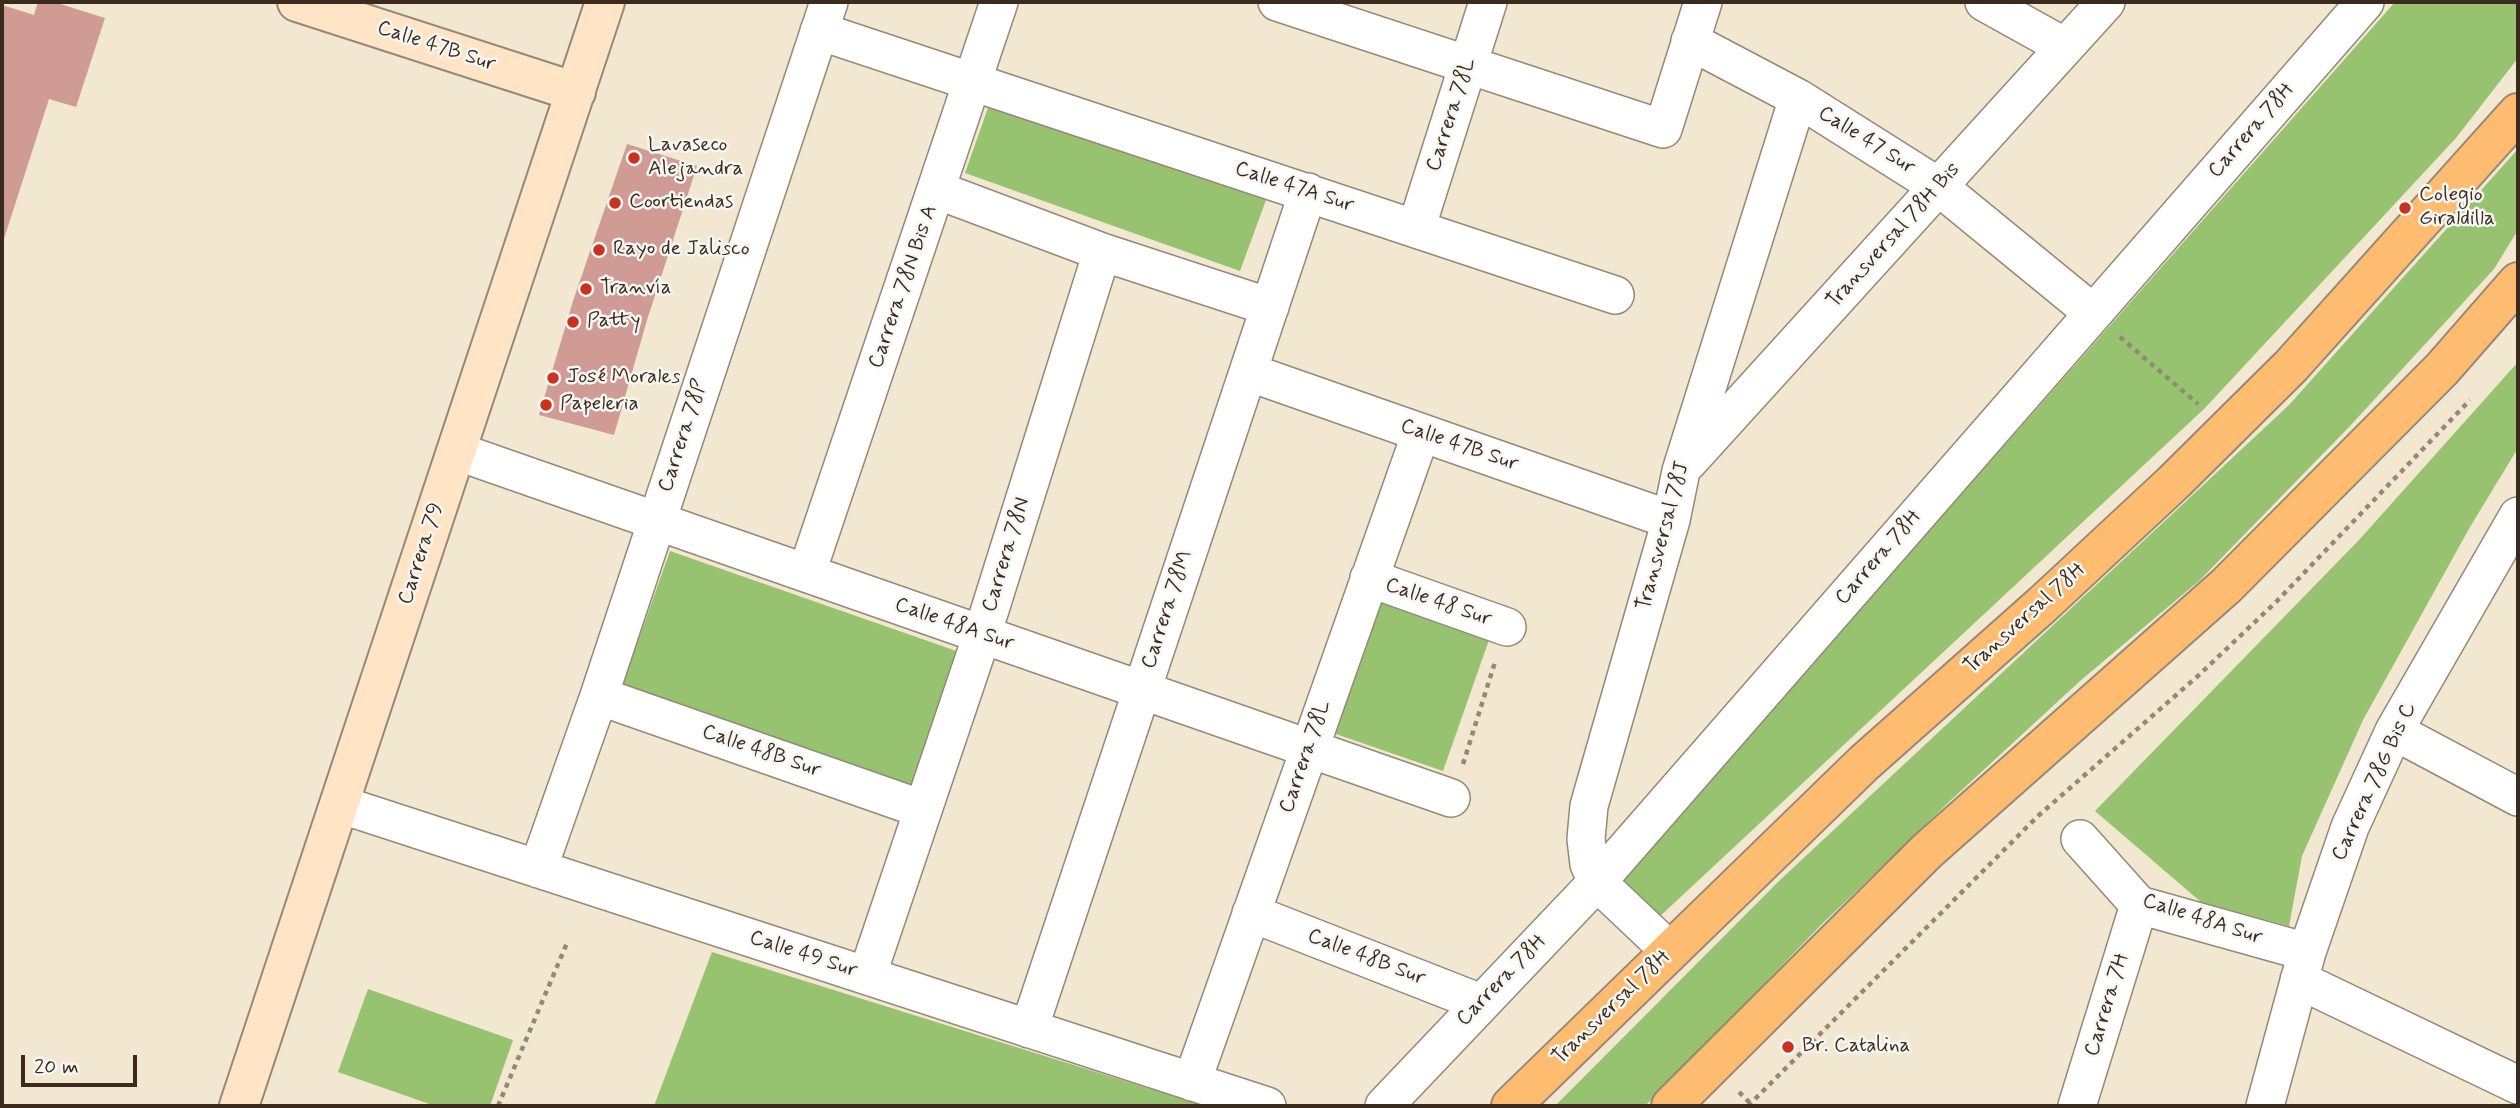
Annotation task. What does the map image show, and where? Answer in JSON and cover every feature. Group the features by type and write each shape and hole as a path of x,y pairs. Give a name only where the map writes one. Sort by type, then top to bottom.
{"main road":[{"name":"Transversal 78H","path":"1511,1106 1864,762 2043,604 2184,473 2291,366 2518,113"},
{"path":"1671,1106 1919,859 2226,586 2442,369 2518,282"}],"street":[{"name":"Calle 47B Sur","path":"297,2 576,92"},
{"name":"Carrera 79","path":"239,1106 605,2"},
{"name":"Carrera 78N Bis A","path":"807,572 999,2"},
{"path":"1277,2 1664,130 1703,2"},
{"name":"Carrera 78L","path":"1416,229 1488,2"},
{"path":"1984,2 2065,47"},
{"name":"Transversal 78H Bis","path":"1681,471 2106,2"},
{"name":"Carrera 78H","path":"1384,1106 1597,882 2365,2"},
{"name":"Calle 47A Sur","path":"824,16 973,82 1615,295"},
{"name":"Carrera 78P","path":"538,869 599,696 824,16"},
{"name":"Calle 47 Sur","path":"1690,41 1798,98 1939,187 2093,313"},
{"name":"Transversal 78J","path":"1597,882 1589,864 1586,839 1590,806 1671,520 1681,471 1798,98"},
{"path":"937,190 1102,252 1269,307"},
{"name":"Carrera 78M","path":"1029,1029 1308,192"},
{"name":"Carrera 78N","path":"867,976 982,635 1102,252"},
{"name":"Calle 47B Sur","path":"1248,372 1671,520"},
{"name":"Carrera 78L","path":"1192,1082 1421,433"},
{"name":"Calle 48A Sur","path":"456,451 1451,798"},
{"name":"Carrera 78G Bis C","path":"2265,1106 2303,966 2350,827 2394,732 2518,516"},
{"name":"Calle 48 Sur","path":"1369,578 1507,627"},
{"name":"Calle 48B Sur","path":"599,696 922,809"},
{"path":"2394,732 2518,797"},
{"name":"Calle 49 Sur","path":"339,804 1267,1106"},
{"name":"Calle 48A Sur","path":"2080,839 2140,905 2303,966 2518,1085"},
{"path":"1597,882 1670,951"},
{"name":"Carrera 7H","path":"2077,1106 2140,905"},
{"name":"Calle 48B Sur","path":"1251,913 1480,1003"}],"path":[{"path":"2093,313 2204,409"},
{"path":"1748,1106 2038,816 2258,620 2477,392"},
{"path":"1451,798 1507,627"},
{"path":"498,1106 567,943"}],"green space":[{"path":"2395,2 2518,2 2518,58 2456,138 2204,409 1657,919 1619,883"},
{"path":"990,102 1266,200 1240,271 965,173"},
{"path":"2518,149 2518,230 2494,269 2350,426 2200,580 2080,681 1951,800 1821,925 1645,1106 1555,1106 1779,881 2289,405"},
{"path":"2518,362 2518,448 2470,527 2363,720 2302,856 2289,926 2201,902 2095,811 2359,540"},
{"path":"670,551 965,654 916,791 621,689"},
{"path":"1379,599 1490,637 1443,771 1333,733"},
{"path":"712,952 1205,1106 654,1106"},
{"path":"368,989 513,1040 490,1106 435,1106 338,1072"}],"building":[{"path":"38,2 54,2 105,18 76,107 49,99 2,245 2,5 34,15"},
{"path":"627,144 697,166 647,320 614,435 539,415 573,301"}],"place":[{"name":"Lavaseco Alejandra","path":"634,158"},
{"name":"Coortiendas","path":"615,203"},
{"name":"Colegio Giraldilla","path":"2405,208"},
{"name":"Rayo de Jalisco","path":"599,250"},
{"name":"Tranvía","path":"586,289"},
{"name":"Patty","path":"573,322"},
{"name":"José Morales","path":"553,378"},
{"name":"Papeleria","path":"546,405"},
{"name":"Br. Catalina","path":"1788,1047"}]}
